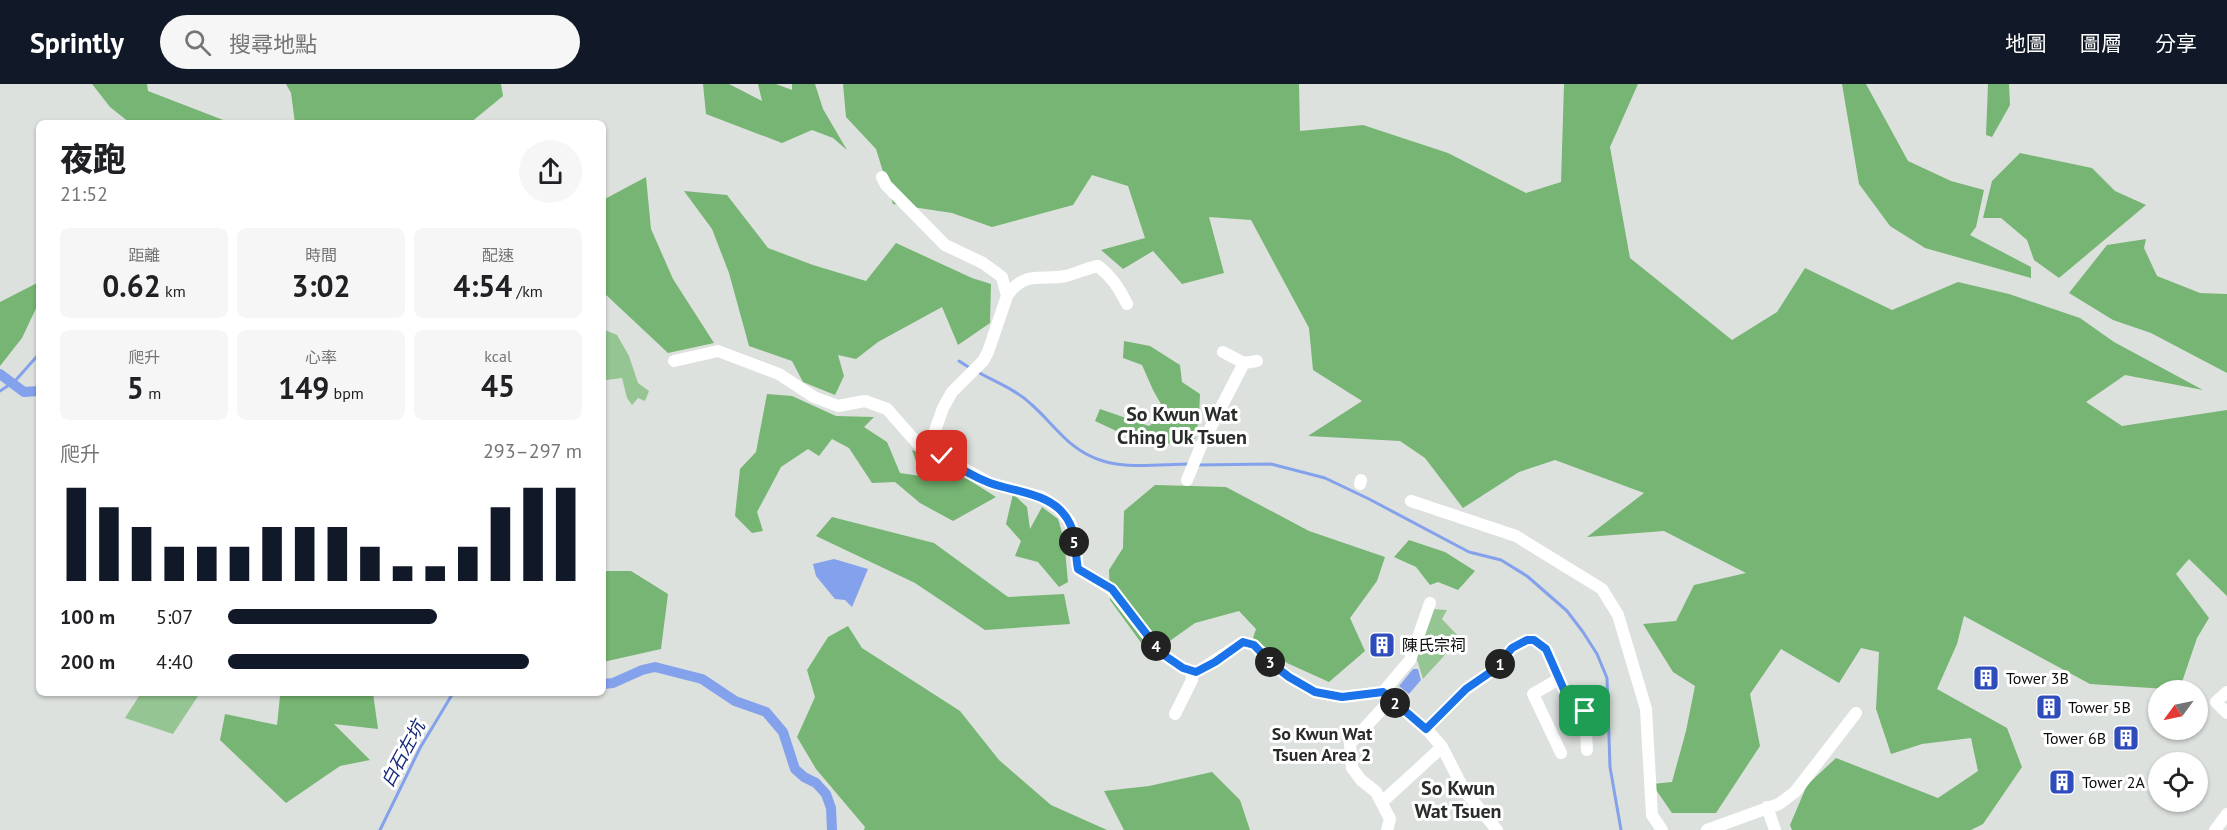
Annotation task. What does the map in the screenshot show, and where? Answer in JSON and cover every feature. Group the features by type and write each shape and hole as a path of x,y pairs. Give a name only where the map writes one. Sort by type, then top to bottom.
{"street":[{"path":"882,177 886,185 945,245 983,263 1002,277 1007,296"},
{"path":"932,451 932,439 943,408 952,392 983,361 1007,296 1014,286 1027,278 1066,276 1098,266 1114,281 1127,304"},
{"path":"674,361 718,351 779,374 814,397 838,406 865,401 873,403 887,409 917,443 990,483 1042,497 1058,508 1070,522 1074,533 1078,569 1112,589 1161,653 1191,671 1200,670 1243,642 1248,642 1289,677 1315,692 1342,697 1387,696 1426,729 1442,747 1464,790 1497,830"},
{"path":"1223,352 1244,363 1257,362"},
{"path":"1188,476 1244,363"},
{"path":"1411,501 1516,536 1602,589 1618,615 1646,709 1652,815 1662,830"},
{"path":"1387,830 1390,819 1382,802 1352,768 1350,744 1387,696 1410,660 1430,603"},
{"path":"1426,729 1466,689 1495,669 1512,648 1527,640 1534,640 1546,649 1572,708 1576,712 1588,711 1587,750"},
{"path":"1175,714 1192,680 1191,671"},
{"path":"1558,680 1533,694 1561,753"},
{"path":"2227,693 2216,702 2227,713"},
{"path":"1707,830 1779,804 1795,792 1856,713"},
{"path":"1382,802 1442,747"},
{"path":"1767,807 1775,830"},
{"path":"2215,830 2227,814"}],"green space":[{"path":"92,84 147,84 148,91 223,120 126,120 110,107"},
{"path":"286,84 501,84 503,96 474,120 295,120 291,93"},
{"path":"703,84 729,84 762,101 758,84 776,84 792,90 792,84 815,84 823,109 847,150 833,138 812,130 782,143 706,114"},
{"path":"843,84 1299,84 1300,131 1363,125 1448,153 1526,193 1561,182 1564,84 1638,84 1610,147 1630,258 1732,340 1777,312 1805,268 1892,310 1958,282 2009,294 2080,318 2114,342 2203,390 2125,375 2086,402 2122,426 2227,410 2227,596 2189,559 2176,574 2209,618 2197,638 2183,680 2148,680 2148,688 2090,684 1964,616 1957,644 1937,689 2007,728 2022,767 1983,824 1971,830 1792,830 1790,825 1807,785 1836,758 1938,798 1978,771 1971,738 1922,744 1891,754 1876,709 1879,652 1861,648 1839,683 1781,649 1750,694 1760,746 1716,813 1672,813 1652,784 1672,782 1695,686 1673,672 1643,624 1676,621 1694,585 1746,573 1664,531 1587,537 1644,493 1555,460 1519,472 1463,508 1425,458 1400,441 1308,436 1362,401 1313,370 1309,328 1251,220 1209,217 1224,273 1182,284 1153,251 1123,269 1101,250 1145,238 1128,186 1092,175 1073,205 992,227 952,213 893,204 876,149 846,117"},
{"path":"1842,84 1866,84 1908,161 1951,181 1984,190 1976,227 1970,235 2031,267 2031,278 1925,248 1890,226 1859,184"},
{"path":"1988,84 2009,84 2010,105 1992,137 1986,135"},
{"path":"2020,153 2092,168 2115,191 2146,205 2059,278 2034,260 2027,240 2001,218 1983,218 1992,181"},
{"path":"646,177 651,229 673,279 714,343 668,353 606,295 606,198"},
{"path":"684,191 727,195 768,248 866,281 896,243 972,278 991,284 990,323 958,345 942,307 878,342 856,359 838,355 844,376 835,395 803,382 792,361 749,346 729,273 712,229"},
{"path":"2146,239 2144,248 2157,276 2200,293 2227,294 2227,373 2151,333 2113,320 2069,293 2107,245"},
{"path":"36,284 36,308 22,338 0,366 0,302"},
{"path":"606,330 617,335 629,356 638,383 649,391 645,401 638,398 632,405 627,398 622,378 607,380"},
{"path":"1124,341 1150,346 1180,365 1182,382 1200,394 1195,439 1155,446 1095,421 1100,409 1149,426 1166,413 1142,365 1123,358"},
{"path":"767,394 792,396 836,416 874,417 864,427 887,442 900,473 921,476 912,450 936,459 996,497 953,521 920,503 895,482 872,483 849,448 832,439 819,456 808,449 781,467 757,512 763,531 752,533 735,516 740,469 756,452"},
{"path":"1155,485 1226,487 1309,531 1385,557 1377,581 1350,618 1365,651 1329,682 1287,663 1253,638 1256,629 1239,611 1195,623 1150,655 1110,600 1109,570 1123,548 1124,511"},
{"path":"1013,494 1027,507 1030,529 1042,507 1058,519 1064,539 1068,582 1059,587 1038,562 1015,556 1021,541 1006,524"},
{"path":"832,517 934,543 1008,597 1064,594 1070,624 985,630 915,583 816,536"},
{"path":"1409,540 1445,552 1475,571 1458,590 1438,582 1430,585 1416,567 1394,557"},
{"path":"606,571 631,571 668,594 661,649 606,661"},
{"path":"1432,609 1447,610 1442,619 1458,636 1423,679 1416,656"},
{"path":"848,626 862,648 960,711 999,760 1051,805 1107,830 864,830 865,827 816,769 797,737 815,697 807,670 828,637"},
{"path":"139,696 198,696 173,734 125,718"},
{"path":"280,696 373,696 378,729 334,724 370,760 340,766 286,803 220,740 225,714 277,725"},
{"path":"1212,772 1240,800 1250,830 1124,830 1104,791 1149,786"}],"water":[{"path":"834,559 868,569 852,607 845,600 835,599 816,576 813,564"},
{"path":"1413,669 1418,669 1421,680 1409,694 1399,686"}],"waterway":[{"path":"0,391 15,381 36,357"},
{"path":"959,361 970,368"},
{"path":"976,371 1025,399 1064,437 1091,457 1123,465 1190,464"},
{"path":"0,374 24,392 36,391"},
{"path":"1197,465 1271,464 1325,478 1469,552 1501,560 1527,576 1567,611 1597,654 1607,678 1610,767 1621,830"},
{"path":"606,684 655,667 702,679 735,701 766,712 783,732 795,769 816,783 826,794 831,808 832,830"},
{"name":"白石左坑","path":"380,830 420,748 451,696"}],"place":[{"name":"陳氏宗祠","path":"1382,645"},
{"name":"Tower 3B","path":"1986,678"},
{"name":"Tower 5B","path":"2049,707"},
{"name":"Tower 6B","path":"2126,738"},
{"name":"Tower 2A","path":"2062,782"}],"district":[{"name":"So Kwun Wat Ching Uk Tsuen","path":"1182,426"},
{"name":"So Kwun Wat Tsuen Area 2","path":"1322,744"},
{"name":"So Kwun Wat Tsuen","path":"1458,800"}],"route":[{"path":"942,456 990,483 1042,497 1058,508 1070,522 1074,533 1078,569 1112,589 1161,653 1183,668 1196,672 1243,642 1248,642 1289,677 1315,692 1342,697 1383,692 1426,729 1451,702 1495,669 1512,648 1527,640 1534,640 1546,649 1569,704 1576,712 1585,711"}]}
